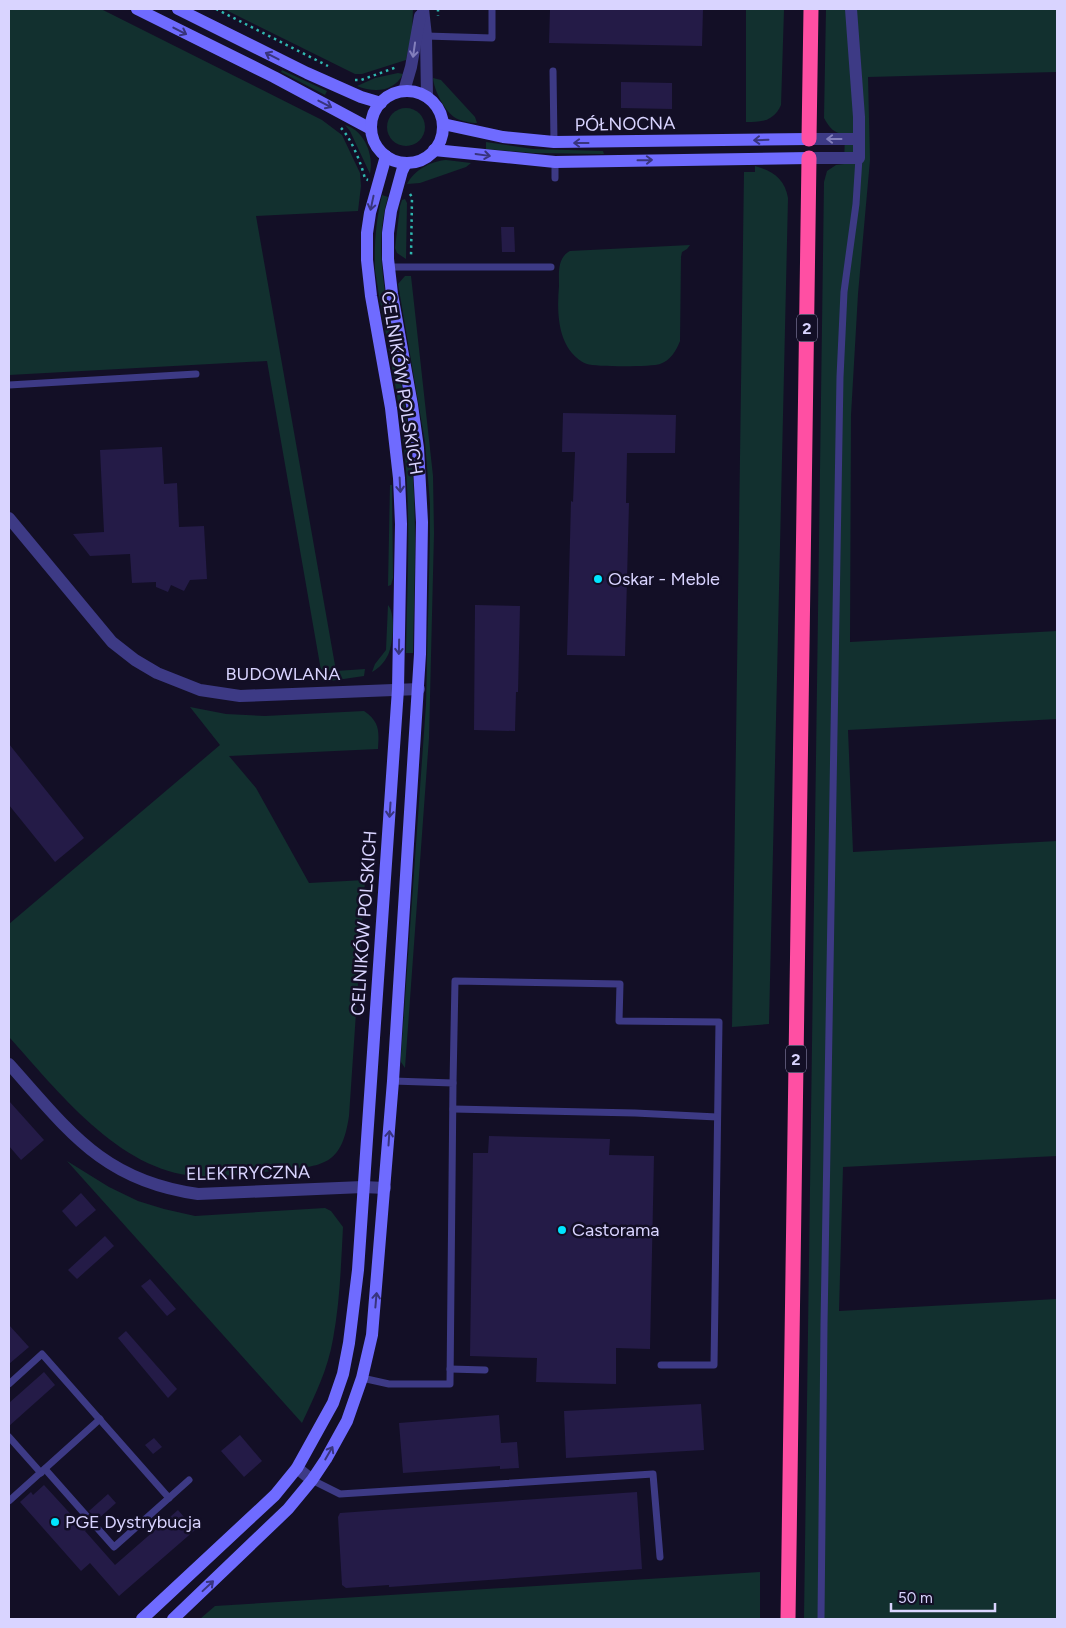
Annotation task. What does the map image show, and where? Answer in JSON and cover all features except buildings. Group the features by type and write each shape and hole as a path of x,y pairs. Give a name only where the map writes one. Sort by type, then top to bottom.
{"highway":[{"path":"809,139 811,9"},
{"name":"2","path":"788,1619 809,158"}],"street":[{"path":"137,9 371,128"},
{"path":"178,9 307,73 361,97 381,103"},
{"path":"404,91 411,67 422,9"},
{"path":"422,9 426,36 427,97"},
{"path":"809,158 859,158 851,9"},
{"path":"404,91 418,93 427,97 437,107 443,124 441,138 434,150 424,159 415,162 398,162 386,156 374,142 371,128 373,115 381,103 391,95 404,91"},
{"name":"PÓŁNOCNA","path":"443,124 503,137 554,142 809,139"},
{"path":"809,139 859,140"},
{"name":"PÓŁNOCNA","path":"434,150 556,162 809,158"},
{"name":"CELNIKÓW POLSKICH","path":"142,1619 268,1502 297,1468 333,1403 343,1374 349,1343 356,1288 398,689 400,478 392,408 371,296 367,260 370,213 386,156"},
{"name":"CELNIKÓW POLSKICH","path":"173,1619 288,1510 312,1480 347,1421 362,1378 372,1335 393,1081 419,689 422,540 420,478 415,426 388,267 388,233 391,211 406,163"},
{"name":"BUDOWLANA","path":"9,518 112,642 135,660 157,673 200,690 240,696 419,689"},
{"name":"ELEKTRYCZNA","path":"9,1064 67,1130 84,1146 104,1161 135,1178 174,1191 198,1194 363,1187 385,1188"},
{"path":"297,1468 312,1480"}],"lane":[{"path":"426,36 492,38 492,9"},
{"path":"553,71 554,142"},
{"path":"821,1619 840,377 844,292 856,204 859,158"},
{"path":"555,178 556,162"},
{"path":"388,267 551,267"},
{"path":"9,385 196,374"},
{"path":"362,1378 389,1384 450,1384 456,981 620,984 619,1021 719,1022 714,1365 660,1365"},
{"path":"393,1081 453,1083"},
{"path":"453,1109 635,1113 717,1118"},
{"path":"9,1384 42,1354 169,1498"},
{"path":"450,1369 485,1370"},
{"path":"9,1502 100,1419"},
{"path":"9,1437 114,1547 189,1480"},
{"path":"312,1480 340,1494 653,1474 660,1557"}],"path":[{"path":"216,9 335,70"},
{"path":"354,80 361,80 400,66"},
{"path":"339,127 347,136 359,161 364,179 370,180"},
{"path":"409,191 412,197 411,267"}],"green space":[{"path":"9,9 101,9 322,120 342,135 360,173 361,186 358,211 256,216 336,671 365,669 364,676 323,682 267,361 9,375"},
{"path":"224,9 413,9 412,32 406,60 362,74 355,74"},
{"path":"746,9 784,9 781,105 775,114 767,120 757,122 746,122"},
{"path":"826,9 1057,9 1057,72 868,77 870,160 858,294 851,415 850,642 1057,631 1057,719 848,730 853,852 1057,841 1057,1156 843,1167 839,1311 1057,1299 1057,1619 804,1619 824,182 827,171 836,165 844,164 845,134 838,133 832,129 824,118"},
{"path":"282,70 327,91 325,95 281,72"},
{"path":"398,73 403,74 389,88 370,90 357,86 375,78"},
{"path":"433,78 441,80 475,117 477,123 459,120 450,114 440,99"},
{"path":"406,108 420,113 425,127 420,141 406,146 392,141 387,127 392,113"},
{"path":"345,125 352,128 363,138 371,159 370,174 350,131"},
{"path":"486,142 533,149 603,151 604,154 533,153 486,149"},
{"path":"446,160 471,163 466,167 420,183 407,184 414,174 424,167"},
{"path":"755,166 773,173 784,186 788,198 769,1024 732,1027 744,172 755,172"},
{"path":"382,195 388,197 382,235 382,272 406,415 413,480 415,554 413,653 406,653 408,531 407,482 403,434 375,270 376,232"},
{"path":"405,199 407,203 406,259 397,253 395,248 400,206 402,200"},
{"path":"690,245 682,252 681,257 680,341 670,358 655,365 601,366 584,363 570,351 562,334 558,305 559,271 561,262 566,254 570,251"},
{"path":"405,276 411,276 433,476 434,533 429,738 405,1068 401,1062 401,1055 426,704 430,504 425,442 398,284"},
{"path":"390,485 392,485 393,578 391,585 388,586"},
{"path":"388,605 391,609 393,622 391,644 385,660 372,672 375,664 386,650"},
{"path":"190,707 226,714 265,716 364,711 376,723 378,749 229,756 256,788 309,883 365,880 349,1116 342,1144 330,1159 321,1164 218,1176 196,1176 168,1171 141,1160 116,1144 92,1124 69,1103 9,1037 9,924 220,745"},
{"path":"67,1161 109,1187 138,1201 195,1216 325,1208 331,1211 343,1227 340,1283 335,1325 331,1350 324,1371 302,1423"},
{"path":"760,1572 760,1619 200,1619 215,1606"}],"place":[{"name":"Oskar - Meble","path":"598,579"},
{"name":"Castorama","path":"562,1230"},
{"name":"PGE Dystrybucja","path":"55,1522"}]}
